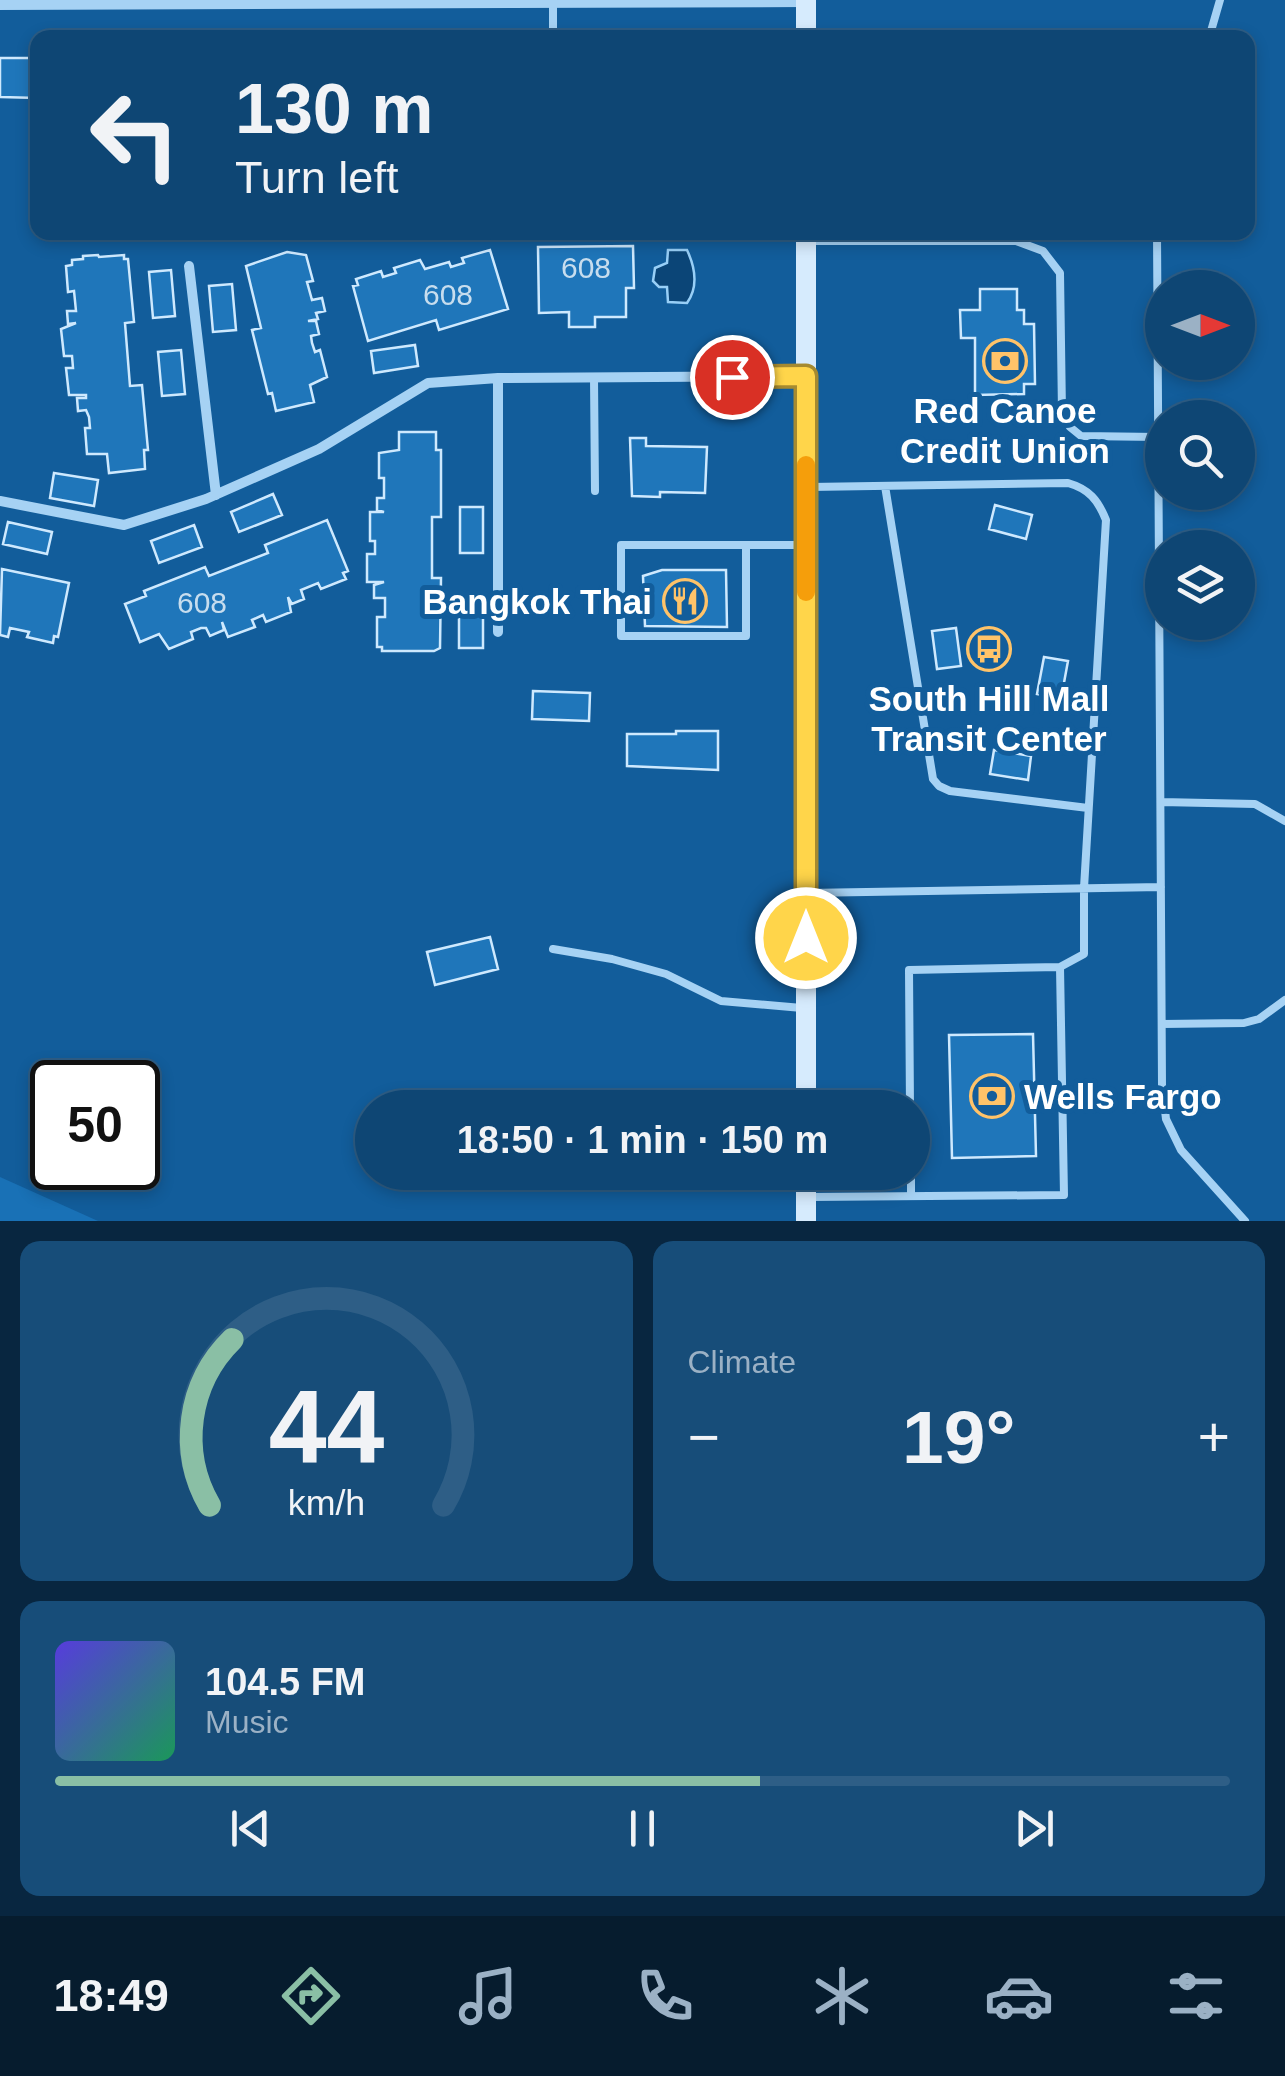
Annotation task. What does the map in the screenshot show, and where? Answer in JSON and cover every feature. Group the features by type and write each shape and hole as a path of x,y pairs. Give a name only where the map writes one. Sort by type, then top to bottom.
{"main road":[{"path":"806,1 806,30"},
{"path":"806,240 806,1090"},
{"path":"806,1190 806,1221"}],"street":[{"path":"0,5 806,1"},
{"path":"189,266 216,494"},
{"path":"0,501 124,526 216,494 319,449 428,383 498,378 806,376"},
{"path":"498,378 498,632"}],"lane":[{"path":"1211,30 1220,0"},
{"path":"553,3 553,30"},
{"path":"964,240 1016,241 1044,251 1060,274 1062,413 1081,436 1145,437"},
{"path":"1157,240 1158,400"},
{"path":"594,378 595,491"},
{"path":"806,487 1068,484 1082,487 1100,504 1106,520 1088,808 1084,954 1060,967 909,970 910,1090"},
{"path":"885,486 933,779 950,791 1088,808"},
{"path":"1158,510 1166,1119 1181,1150 1245,1221"},
{"path":"746,545 746,636 621,636 621,545 746,545 806,545"},
{"path":"1160,802 1255,804 1285,820"},
{"path":"806,894 1161,887"},
{"path":"553,949 666,974 720,1001 806,1008"},
{"path":"806,1197 1064,1195 1060,967"},
{"path":"1162,1024 1244,1023 1260,1019 1285,1000"},
{"path":"912,1190 912,1196"}],"shaded area":[{"path":"668,250 687,250 690,256 694,283 687,303 668,302 667,287 659,287 653,281 655,268 667,263"},
{"path":"0,1177 98,1221 0,1221"}],"building":[{"path":"0,58 30,58 30,98 0,97"},
{"path":"633,246 634,288 626,288 626,317 595,317 595,327 569,327 569,312 539,313 538,247"},
{"path":"490,250 508,309 439,330 436,320 368,341 353,286 358,285 356,279 381,271 383,277 396,273 394,268 420,260 425,269 449,262 451,267 464,263 462,258"},
{"path":"287,252 306,255 313,281 307,282 312,300 322,298 325,311 316,313 318,319 308,321 316,321 319,334 311,336 312,343 315,352 320,350 327,377 310,385 314,402 276,411 252,330 261,328 246,266"},
{"path":"124,255 128,259 134,322 125,323 130,386 142,385 148,450 144,450 145,469 109,473 107,454 87,454 85,428 90,428 89,417 86,410 78,411 77,398 86,395 69,395 66,368 73,368 72,356 64,356 61,329 76,323 68,324 67,311 76,311 74,291 68,292 66,266 83,256"},
{"path":"171,270 175,316 153,318 149,272"},
{"path":"232,284 236,330 213,332 209,286"},
{"name":"Red Canoe Credit Union","path":"980,289 1017,289 1017,310 1024,310 1024,324 1034,324 1035,384 1024,384 1024,394 975,395 975,338 961,338 960,310 980,310"},
{"path":"415,345 418,366 374,373 371,351"},
{"path":"181,350 185,394 162,396 158,352"},
{"path":"399,432 436,432 436,450 441,450 441,517 432,517 432,578 441,578 440,648 434,651 382,651 382,647 377,647 377,617 385,617 385,598 374,598 374,585 384,582 367,582 367,554 375,554 375,541 370,541 370,512 384,512 377,510 377,498 384,498 379,453 399,450"},
{"path":"630,438 646,438 646,446 707,447 705,493 632,496"},
{"path":"54,473 98,480 94,506 50,498"},
{"path":"273,494 282,515 239,532 231,512"},
{"path":"995,505 1032,515 1026,539 989,529"},
{"path":"460,507 483,507 483,553 460,553"},
{"path":"327,520 348,571 343,573 346,579 321,589 318,583 301,590 304,599 292,604 288,597 291,612 266,622 263,615 252,620 255,627 228,637 222,622 224,630 210,636 206,628 201,628 191,632 193,639 169,649 159,634 140,642 125,604 146,596 144,591 205,567 209,576 268,553 265,545"},
{"path":"8,522 52,532 47,554 3,544"},
{"path":"194,525 202,547 159,563 151,541"},
{"path":"2,569 69,583 58,637 54,636 53,643 10,628 8,637 0,635"},
{"name":"Bangkok Thai","path":"662,570 726,570 727,627 645,626 643,576"},
{"path":"459,601 483,601 483,648 459,648"},
{"path":"956,628 961,666 937,669 932,631"},
{"path":"1044,657 1068,661 1061,699 1037,694"},
{"path":"533,691 590,693 589,721 532,719"},
{"path":"718,731 718,770 627,766 627,734"},
{"path":"994,750 1031,756 1028,780 990,774"},
{"path":"490,937 498,969 435,985 427,952"},
{"name":"Wells Fargo","path":"1033,1034 1036,1156 952,1158 949,1035"}],"slow traffic":[{"path":"806,465 806,592"}],"place":[{"name":"Red Canoe Credit Union","path":"1005,361"},
{"name":"Bangkok Thai","path":"685,601"},
{"name":"South Hill Mall Transit Center","path":"989,649"},
{"name":"Wells Fargo","path":"992,1096"}],"route":[{"path":"732,377 806,376 806,938"}]}
